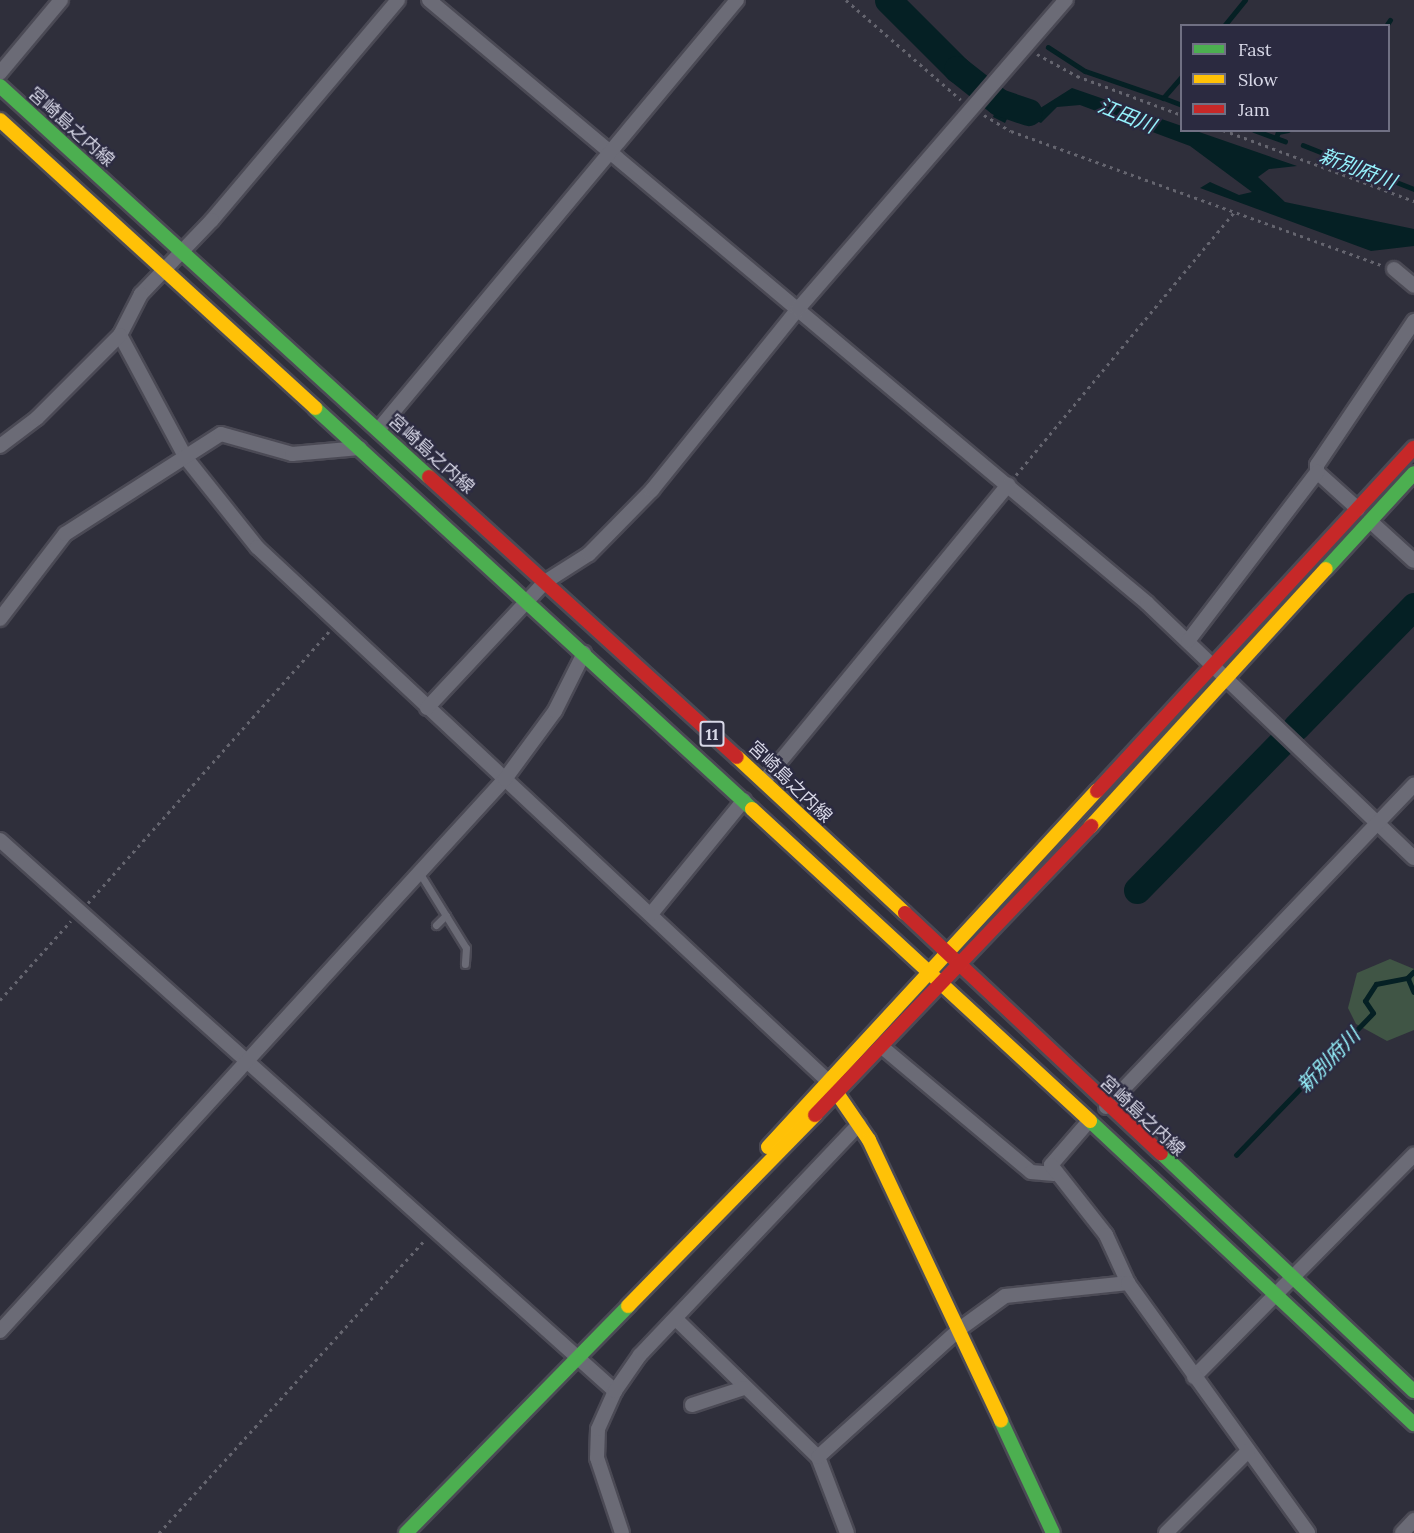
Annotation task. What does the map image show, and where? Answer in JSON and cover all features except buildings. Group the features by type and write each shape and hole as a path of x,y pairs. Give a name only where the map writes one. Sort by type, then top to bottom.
{"main road":[{"name":"宮崎島之内線","path":"0,86 764,781 945,957 1291,1281 1414,1391"},
{"name":"11","path":"0,120 166,269 744,800 1414,1424"},
{"path":"406,1533 833,1088 945,957 1414,447"},
{"path":"833,1088 882,1047 958,969 1414,473"},
{"path":"833,1088 859,1124 961,1328 1053,1533"}],"street":[{"path":"0,73 61,0"},
{"path":"0,446 37,418 120,335 126,316 398,0"},
{"path":"429,0 1008,485 1188,641 1414,858"},
{"path":"378,430 737,0"},
{"path":"427,708 545,582 589,554 652,490 798,309 974,103 1066,0"},
{"path":"1394,269 1414,286"},
{"path":"1188,641 1317,472 1414,321"},
{"path":"120,335 186,458 257,548 651,914 833,1088"},
{"path":"0,619 65,534 221,434 292,454 360,448"},
{"path":"1317,472 1358,509"},
{"path":"764,781 1008,485"},
{"path":"1370,521 1414,561"},
{"path":"0,1331 506,779 555,711 584,653"},
{"path":"1106,1107 1414,785"},
{"path":"651,914 744,800"},
{"path":"0,840 245,1062 615,1391"},
{"path":"882,1047 1031,1172 1054,1174"},
{"path":"1089,1121 1054,1160 1054,1174 1106,1234 1128,1283 1308,1533"},
{"path":"621,1532 596,1439 615,1391 640,1355 678,1321 859,1124"},
{"path":"1194,1377 1414,1155"},
{"path":"818,1457 961,1328 1005,1296 1128,1283"},
{"path":"678,1321 744,1388 818,1457 847,1533"},
{"path":"692,1405 744,1388"},
{"path":"1166,1533 1248,1451"},
{"path":"1402,1533 1414,1520"}],"lane":[{"path":"420,872 466,948 465,964"},
{"path":"436,925 446,915"}],"path":[{"path":"846,0 1011,131 1394,269"},
{"path":"1026,46 1077,76 1180,115"},
{"path":"1228,132 1414,201"},
{"path":"1008,485 1235,211"},
{"path":"0,1000 337,623"},
{"path":"159,1533 434,1230"}],"shaded area":[{"path":"1390,959 1414,969 1414,1030 1387,1041 1356,1024 1348,1008 1357,973"}],"water":[{"path":"1072,88 1180,125 1180,132 1199,132 1297,166 1269,169 1258,177 1285,202 1414,229 1414,246 1371,251 1200,188 1210,182 1239,195 1252,192 1190,146 1080,105 1057,107 1041,123 1012,109 1005,123 993,117 997,107 990,102 996,95 1034,112"}],"waterway":[{"name":"江田川","path":"888,0 957,69 999,102 1028,112"},
{"name":"新別府川","path":"1226,24 1245,0"},
{"name":"新別府川","path":"1387,24 1390,20"},
{"name":"新別府川","path":"1048,47 1085,71 1164,98"},
{"name":"新別府川","path":"1180,79 1164,98 1180,104"},
{"name":"新別府川","path":"1260,132 1285,141"},
{"name":"新別府川","path":"1276,138 1278,132"},
{"name":"新別府川","path":"1303,145 1414,189"},
{"name":"新別府川","path":"1296,727 1414,606"},
{"name":"新別府川","path":"1137,890 1284,740"},
{"name":"新別府川","path":"1414,972 1408,978 1414,992"},
{"name":"新別府川","path":"1236,1155 1373,1013 1365,1001 1376,984 1408,978"}],"traffic: fast":[{"path":"0,86 429,477"},
{"path":"315,408 752,809"},
{"path":"1326,569 1414,473"},
{"path":"1090,1121 1414,1424"},
{"path":"1161,1153 1414,1391"},
{"path":"406,1533 628,1306"},
{"path":"1001,1421 1053,1533"}],"traffic: slow":[{"path":"0,120 315,408"},
{"path":"1091,826 1326,569"},
{"path":"737,757 905,913"},
{"path":"768,1147 1097,791"},
{"path":"752,809 1090,1121"},
{"path":"830,1083 869,1140 1001,1421"},
{"path":"628,1306 815,1115"}],"traffic: jam":[{"path":"1097,791 1414,448"},
{"path":"429,477 737,757"},
{"path":"815,1115 1091,826"},
{"path":"905,913 1161,1153"}]}
